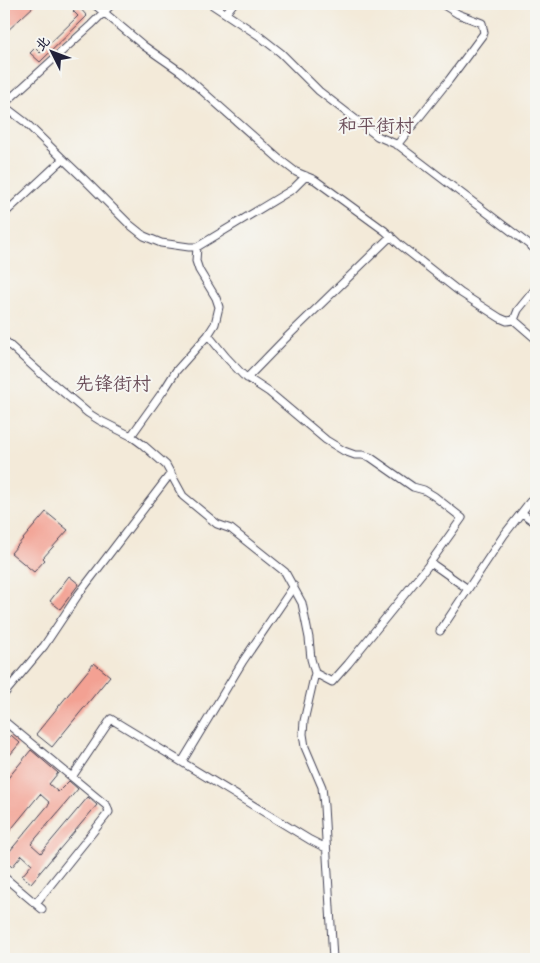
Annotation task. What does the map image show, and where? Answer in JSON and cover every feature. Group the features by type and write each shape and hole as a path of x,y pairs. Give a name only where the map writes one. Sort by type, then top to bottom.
{"street":[{"path":"94,4 144,46 181,72 296,172 315,180 386,231 400,246 461,293 500,318 507,321 514,320 536,339"},
{"path":"112,4 4,105 84,178 129,224 144,236 161,243 190,248 197,247 293,189 306,176"},
{"path":"211,4 258,35 281,53 319,91 377,136 397,144 536,250"},
{"path":"226,13 233,4"},
{"path":"397,144 484,33 482,23 458,14 442,4"},
{"path":"4,214 63,159"},
{"path":"247,378 390,236"},
{"path":"131,436 176,371 208,335 215,324 219,307 216,298 199,270 196,261 197,247"},
{"path":"514,320 518,310 536,288"},
{"path":"208,335 247,378 269,392 326,440 354,455 370,457 413,487 424,490 434,496 462,518 430,563 332,682 315,674"},
{"path":"4,340 88,413 131,436 166,465 183,496 217,524 231,529 277,565 285,572 294,586 302,603 315,674 304,721 304,734 305,748 322,787 333,959"},
{"path":"4,694 44,646 78,595 171,473"},
{"path":"440,632 504,535 536,494"},
{"path":"522,513 536,524"},
{"path":"430,563 468,589"},
{"path":"182,762 243,661 294,586"},
{"path":"72,777 111,719 326,848"},
{"path":"4,721 107,806 109,812 36,903"},
{"path":"4,877 42,909"}],"building":[{"path":"8,4 36,4 4,34 4,8"},
{"path":"78,6 87,16 40,62 30,53 35,48 40,53 78,16 73,11"},
{"path":"46,512 68,530 43,558 45,560 34,572 11,553"},
{"path":"69,576 79,584 60,609 50,601"},
{"path":"94,663 110,676 52,747 36,734"},
{"path":"11,735 20,743 4,762 4,744"},
{"path":"31,750 58,773 49,784 58,792 69,781 78,789 31,844 41,853 88,797 97,805 31,883 22,876 32,864 22,855 12,867 4,858 50,803 40,794 4,838 4,783"}],"district":[{"name":"和平街村","path":"376,125"},
{"name":"先锋街村","path":"113,383"}]}
